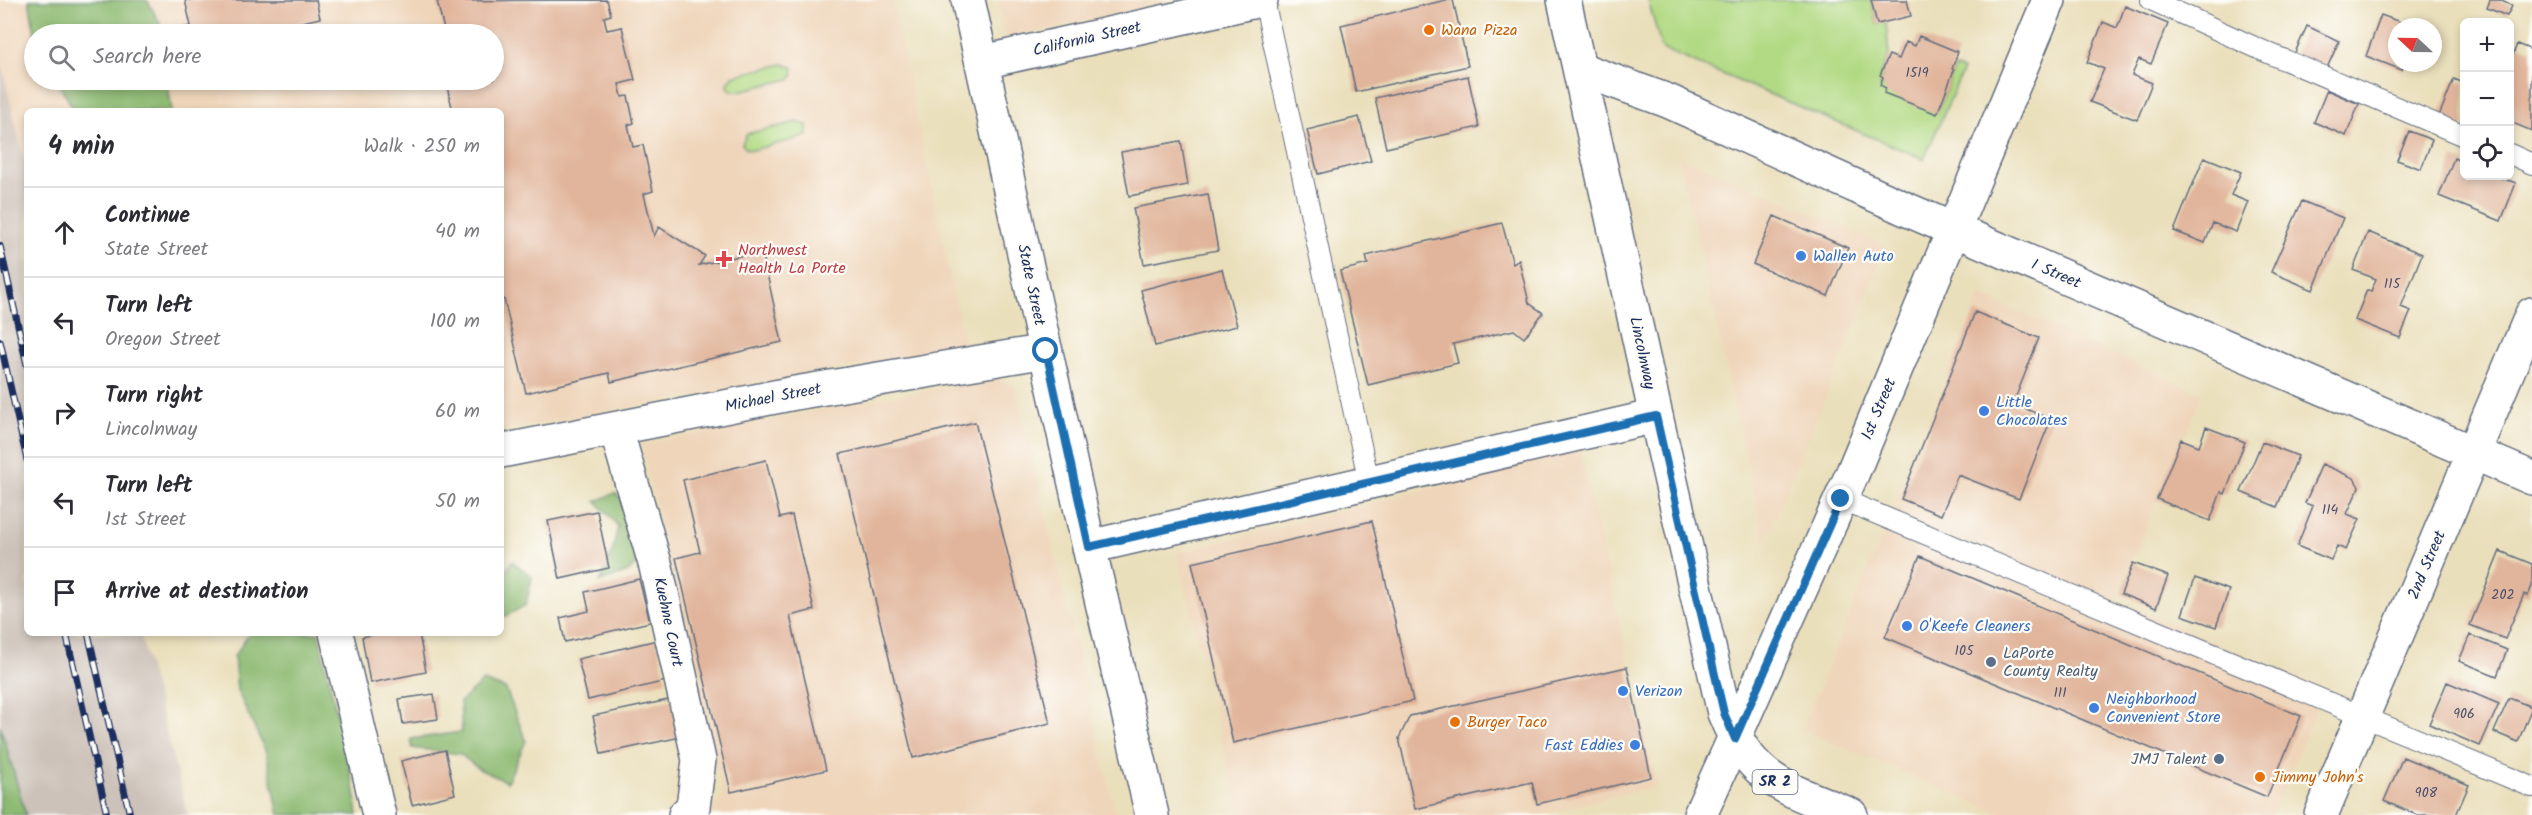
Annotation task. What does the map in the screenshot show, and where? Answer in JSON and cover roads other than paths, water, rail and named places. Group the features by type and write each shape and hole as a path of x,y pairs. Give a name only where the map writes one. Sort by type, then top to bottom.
{"street":[{"name":"State Street","path":"968,0 1089,547 1152,815"},
{"name":"California Street","path":"983,62 1262,0"},
{"name":"Lincolnway","path":"1564,0 1715,675 1724,713 1735,739"},
{"name":"1st Street","path":"1700,815 1841,499 2049,0"},
{"name":"I Street","path":"1580,69 1668,101 1954,230 2532,478"},
{"name":"2nd Street","path":"2321,815 2532,314"},
{"name":"Michael Street","path":"504,449 795,393 1046,351"},
{"path":"1089,547 1656,416"},
{"name":"Kuehne Court","path":"616,429 656,567 699,760 693,807 685,815"},
{"path":"337,636 379,815"},
{"name":"SR 2","path":"1735,739 1746,756 1773,781 1836,812"}],"lane":[{"path":"1262,0 1369,482"},
{"path":"2151,0 2259,49 2460,134"},
{"path":"2514,156 2532,164"},
{"path":"1841,499 2532,788"}],"railway":[{"path":"0,246 24,352"},
{"path":"0,341 24,447"},
{"path":"67,636 107,815"},
{"path":"89,636 130,815"}],"place":[{"name":"Wana Pizza","path":"1429,30"},
{"name":"Wallen Auto","path":"1801,256"},
{"name":"Northwest Health La Porte","path":"724,259"},
{"name":"Little Chocolates","path":"1984,411"},
{"name":"O'Keefe Cleaners","path":"1907,626"},
{"name":"LaPorte County Realty","path":"1991,662"},
{"name":"Verizon","path":"1623,691"},
{"name":"Neighborhood Convenient Store","path":"2094,708"},
{"name":"Burger Taco","path":"1455,722"},
{"name":"Fast Eddies","path":"1635,745"},
{"name":"JMJ Talent","path":"2219,759"},
{"name":"Jimmy John's","path":"2260,777"}]}
